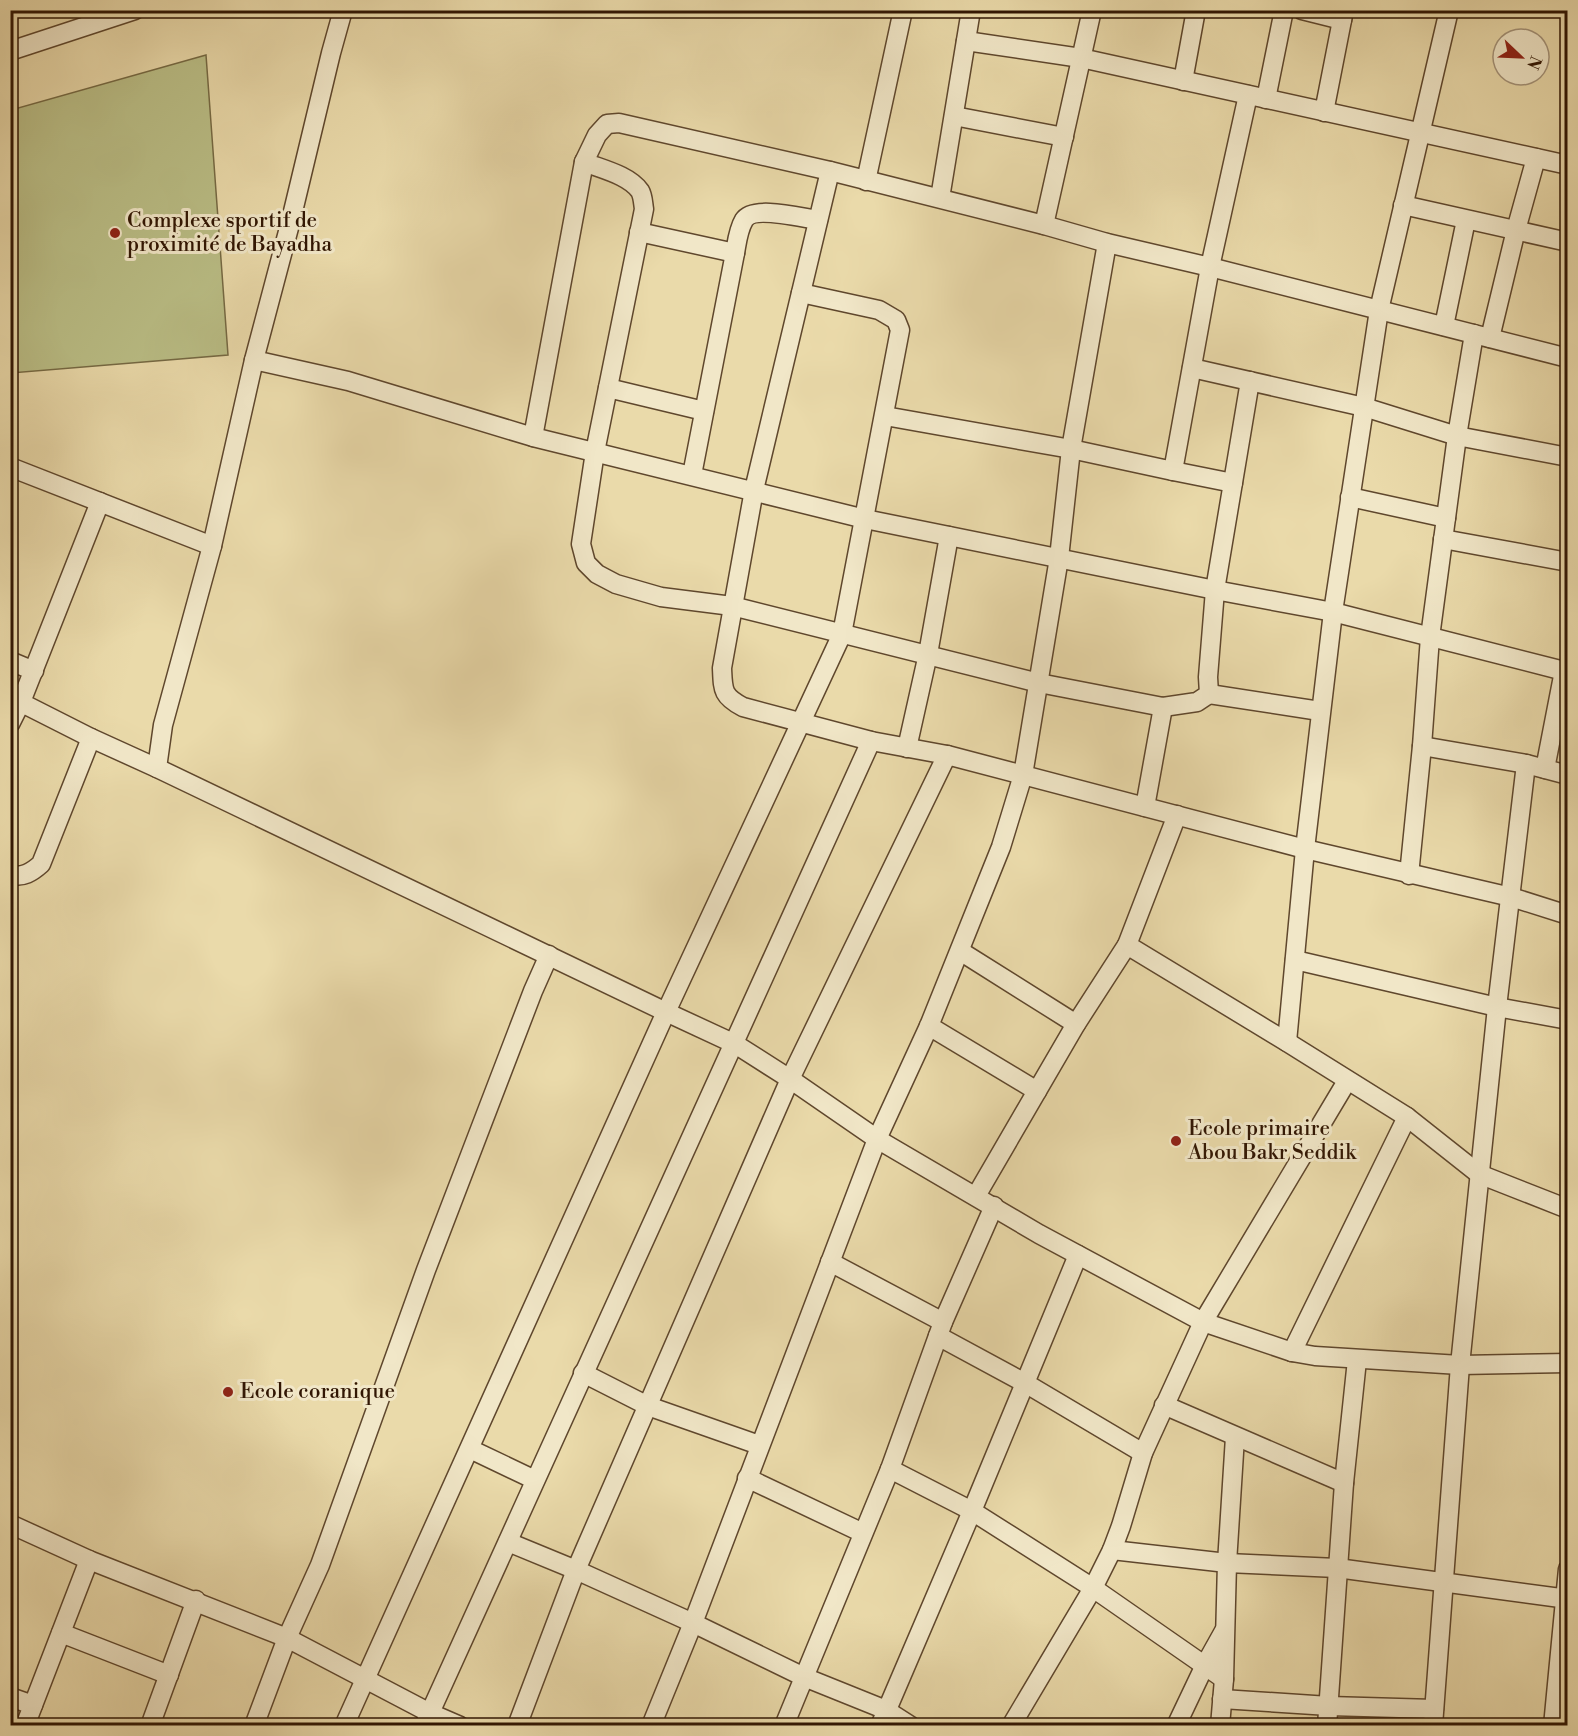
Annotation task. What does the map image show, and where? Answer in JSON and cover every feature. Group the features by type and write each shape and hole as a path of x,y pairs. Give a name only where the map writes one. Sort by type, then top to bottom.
{"street":[{"path":"10,51 135,10"},
{"path":"157,768 163,725 212,546 254,360 290,224 331,53 344,10"},
{"path":"866,181 903,10"},
{"path":"940,198 971,10"},
{"path":"1044,225 1092,10"},
{"path":"1183,81 1196,10"},
{"path":"1266,99 1284,10"},
{"path":"1302,10 1343,15 1324,112"},
{"path":"1287,1042 1320,711 1379,309 1449,10"},
{"path":"966,41 1081,58 1568,165"},
{"path":"1173,471 1210,267 1248,95"},
{"path":"954,116 1064,137"},
{"path":"533,437 584,162 597,135 607,123 619,123 830,171 1568,358"},
{"path":"1409,875 1430,637 1457,436 1482,336 1536,158"},
{"path":"584,162 624,178 635,186 641,193 644,209 595,452 581,544 586,563 597,574 616,584 661,597 732,606 1038,683 1163,707 1197,702 1209,694 1320,711"},
{"path":"830,171 754,490 722,668 723,690 729,700 743,707 871,741 947,756 1305,849 1511,897 1568,915"},
{"path":"1403,205 1568,242"},
{"path":"692,475 735,253 745,218 755,213 818,220"},
{"path":"1444,326 1466,220"},
{"path":"639,232 735,253"},
{"path":"651,1725 693,1623 877,1139 929,1026 1001,847 1023,775 1059,558 1071,449 1107,243"},
{"path":"344,1725 666,1012 842,634 900,330 896,320 879,310 801,293"},
{"path":"254,360 348,381 533,437 865,519 1333,612 1566,672 1545,769"},
{"path":"1192,368 1364,407 1457,436 1568,458"},
{"path":"1209,694 1208,677 1215,590 1250,381"},
{"path":"608,388 704,411"},
{"path":"885,416 1071,449 1233,483"},
{"path":"10,467 212,546"},
{"path":"1350,497 1446,518"},
{"path":"10,724 16,699 33,671 100,502"},
{"path":"907,748 928,654 949,536"},
{"path":"1443,539 1568,562"},
{"path":"10,660 33,671"},
{"path":"16,699 91,738 735,1044 790,1078 877,1139 1078,1255 1203,1322 1292,1352 1315,1356 1460,1365 1568,1363"},
{"path":"1145,807 1163,707"},
{"path":"10,875 16,877 31,873 41,864 91,738"},
{"path":"427,1719 871,741"},
{"path":"1422,746 1526,764 1568,775"},
{"path":"517,1725 576,1569 790,1078 947,756"},
{"path":"1222,1699 1329,1706 1433,1717 1460,1365 1497,1007 1526,764"},
{"path":"976,1196 1076,1024 1127,945 1177,815"},
{"path":"1127,945 1407,1117 1479,1174 1568,1209"},
{"path":"960,951 1076,1024"},
{"path":"254,1725 287,1638 320,1565 426,1270 533,991 549,955"},
{"path":"1295,960 1497,1007 1568,1020"},
{"path":"929,1026 1037,1091"},
{"path":"1011,1725 1093,1588 1112,1550 1143,1453 1203,1322 1347,1081"},
{"path":"1292,1352 1407,1117"},
{"path":"784,1725 890,1469 941,1329 994,1206"},
{"path":"883,1718 1078,1255"},
{"path":"830,1262 1143,1453"},
{"path":"1327,1725 1337,1568 1357,1360"},
{"path":"583,1374 648,1406 759,1445"},
{"path":"1164,1405 1344,1483"},
{"path":"1220,1725 1235,1437"},
{"path":"470,1449 535,1480"},
{"path":"890,1469 972,1510 1093,1588 1224,1679"},
{"path":"747,1478 863,1533"},
{"path":"11,1527 287,1638 365,1678 427,1719 460,1725"},
{"path":"508,1542 576,1569 693,1623 883,1718 911,1725"},
{"path":"1112,1550 1227,1563 1337,1568 1566,1599"},
{"path":"26,1725 89,1560"},
{"path":"1553,1725 1568,1569"},
{"path":"150,1725 196,1600"},
{"path":"1176,1725 1204,1665 1225,1629"},
{"path":"61,1633 169,1676"},
{"path":"10,1697 33,1706"}],"green space":[{"name":"Complexe sportif de proximité de Bayadha","path":"206,55 228,355 11,373 11,110"}],"place":[{"name":"Complexe sportif de proximité de Bayadha","path":"115,233"},
{"name":"Ecole primaire Abou Bakr Seddik","path":"1176,1141"},
{"name":"Ecole coranique","path":"228,1392"}]}
